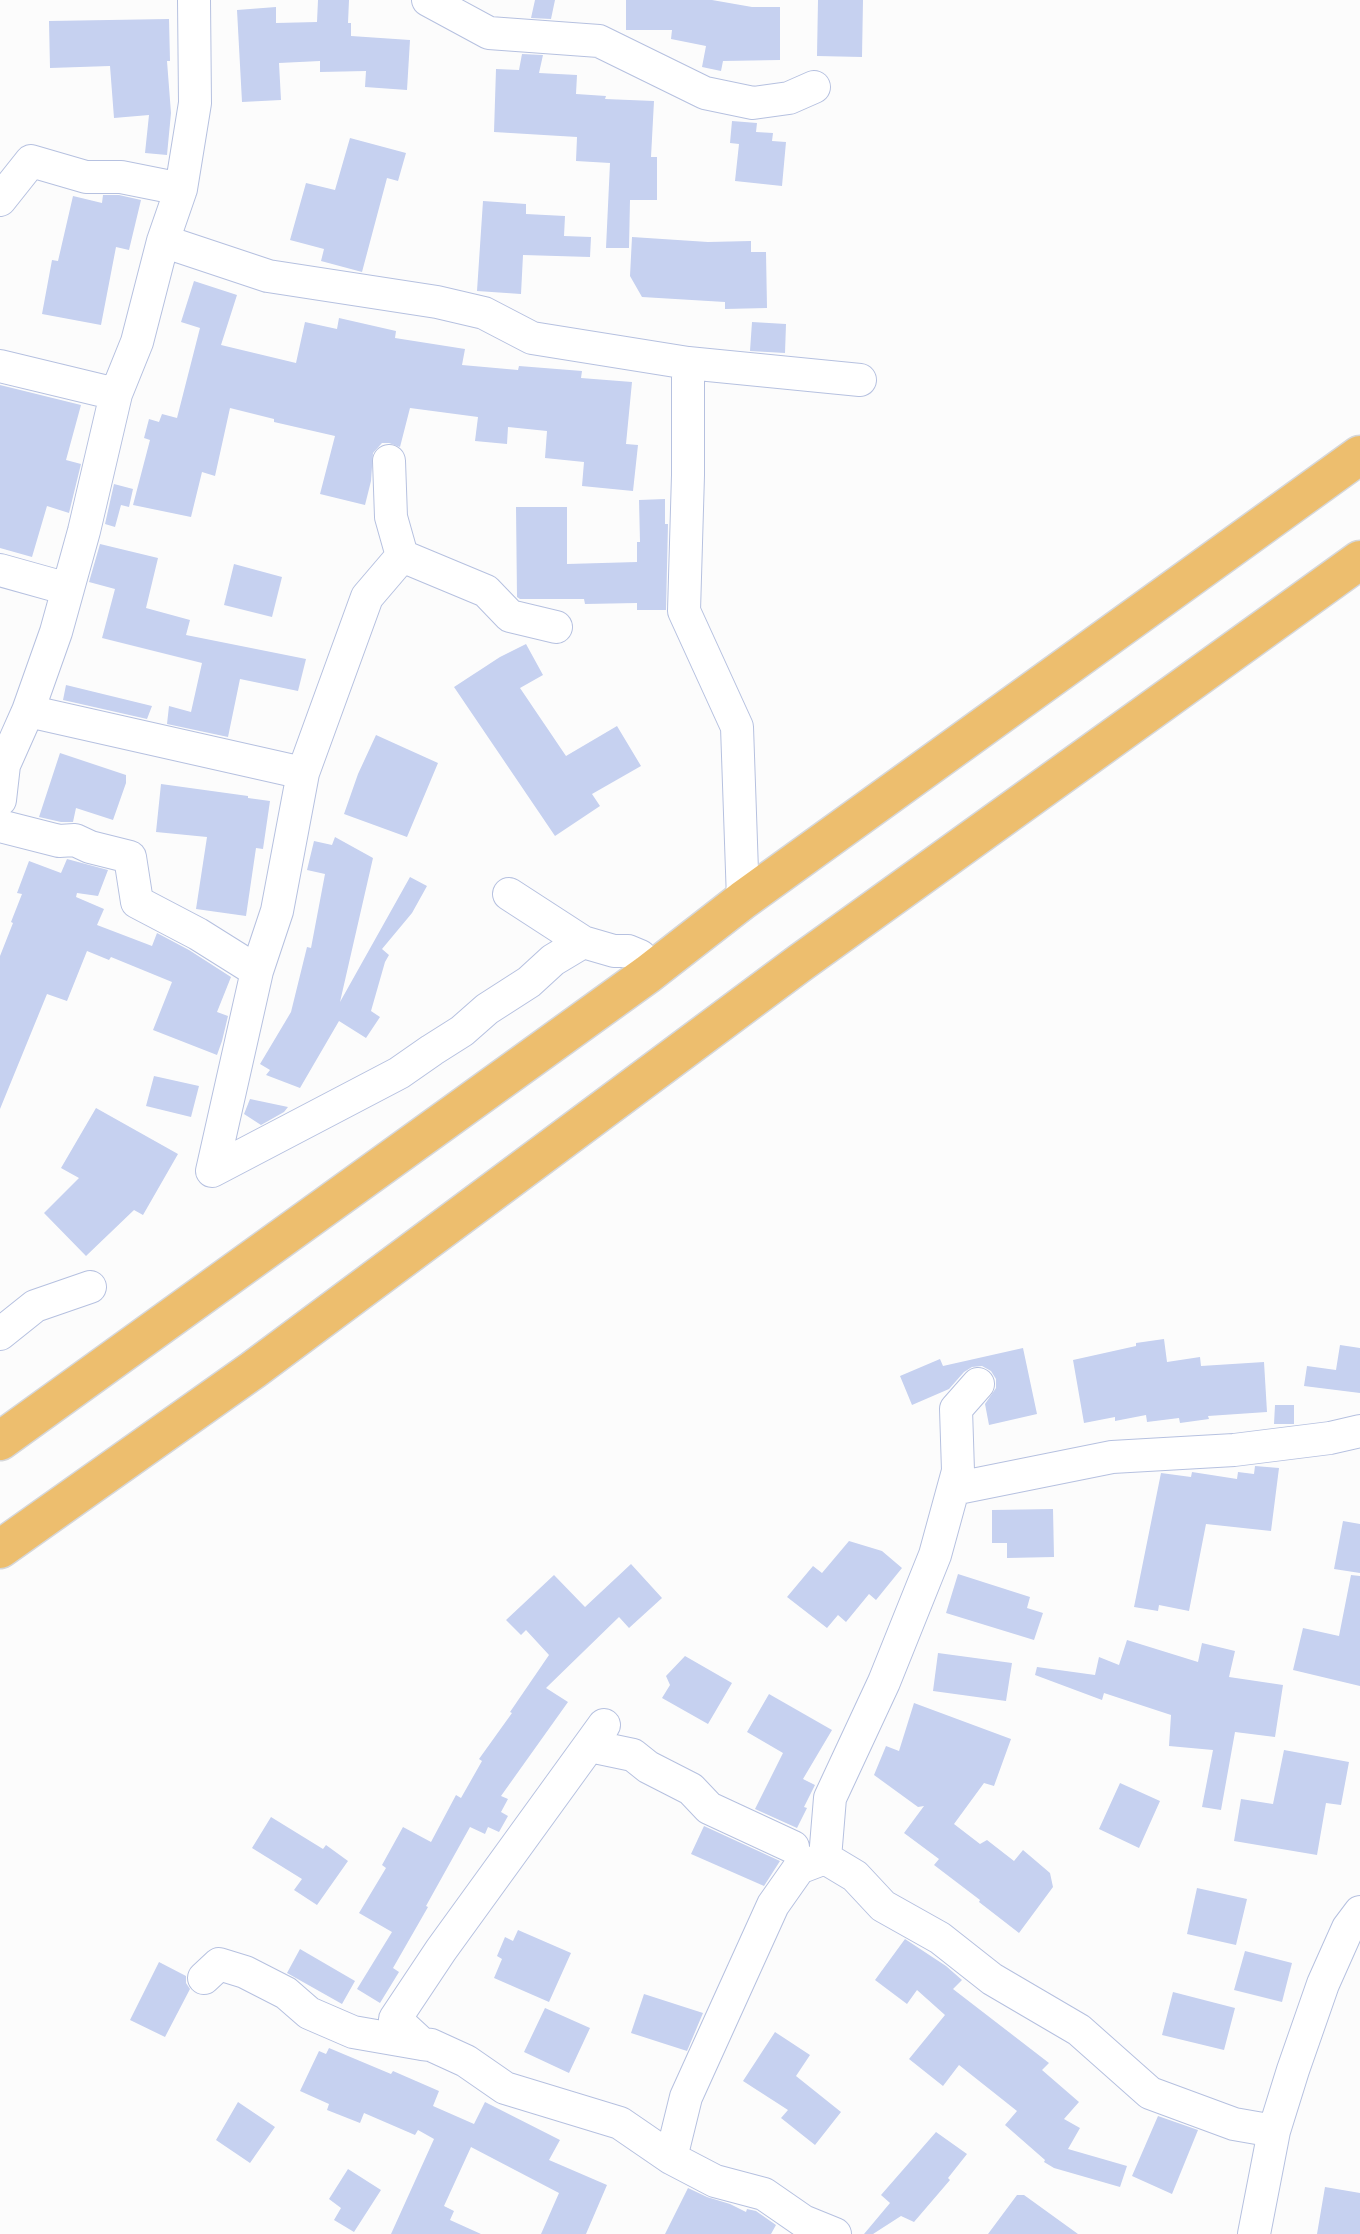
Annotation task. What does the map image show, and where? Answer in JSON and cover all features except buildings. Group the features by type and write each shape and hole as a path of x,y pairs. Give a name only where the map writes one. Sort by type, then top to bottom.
{"highway":[{"path":"0,1441 648,974 743,900 1360,456"},
{"path":"0,1549 253,1370 800,963 1360,560"}],"street":[{"path":"0,800 4,765 28,711 56,632 84,531 116,394 136,342 163,241 181,189 195,103 194,0"},
{"path":"428,0 489,33 599,41 705,93 753,103 789,98 814,87"},
{"path":"0,201 31,161 86,177 121,177 181,189"},
{"path":"163,241 268,276 413,298 484,313 532,338 688,363 860,380"},
{"path":"688,363 684,611 737,727 743,900"},
{"path":"0,366 116,394"},
{"path":"389,461 391,517 402,556"},
{"path":"402,556 486,591 510,616 556,627"},
{"path":"402,556 367,597 303,773 277,911 257,971 212,1171 399,1073 529,982 553,960 583,942"},
{"path":"0,570 68,589"},
{"path":"28,711 303,773"},
{"path":"0,826 59,841 75,840 130,858 137,902 198,934 257,971"},
{"path":"509,894 583,942 640,956 648,974"},
{"path":"0,1334 35,1306 90,1287"},
{"path":"825,1858 830,1798 884,1682 935,1555 958,1471 956,1409 978,1384"},
{"path":"953,1489 1112,1457 1234,1450 1329,1438 1360,1431"},
{"path":"422,2044 395,2019 501,1866 597,1736 691,1789 709,1808 793,1847"},
{"path":"825,1858 855,1876 883,1906 940,1938 992,1979 1079,2030 1150,2093 1234,2124 1274,2131"},
{"path":"671,2158 686,2097 773,1905 799,1868 825,1858"},
{"path":"1254,2234 1274,2131 1323,1984 1348,1928 1360,1912"},
{"path":"204,1978 219,1964 245,1972 286,1993 309,2013 353,2032 431,2045 466,2061 505,2088 620,2123 671,2158 715,2181 764,2194 803,2221 835,2234"}]}
